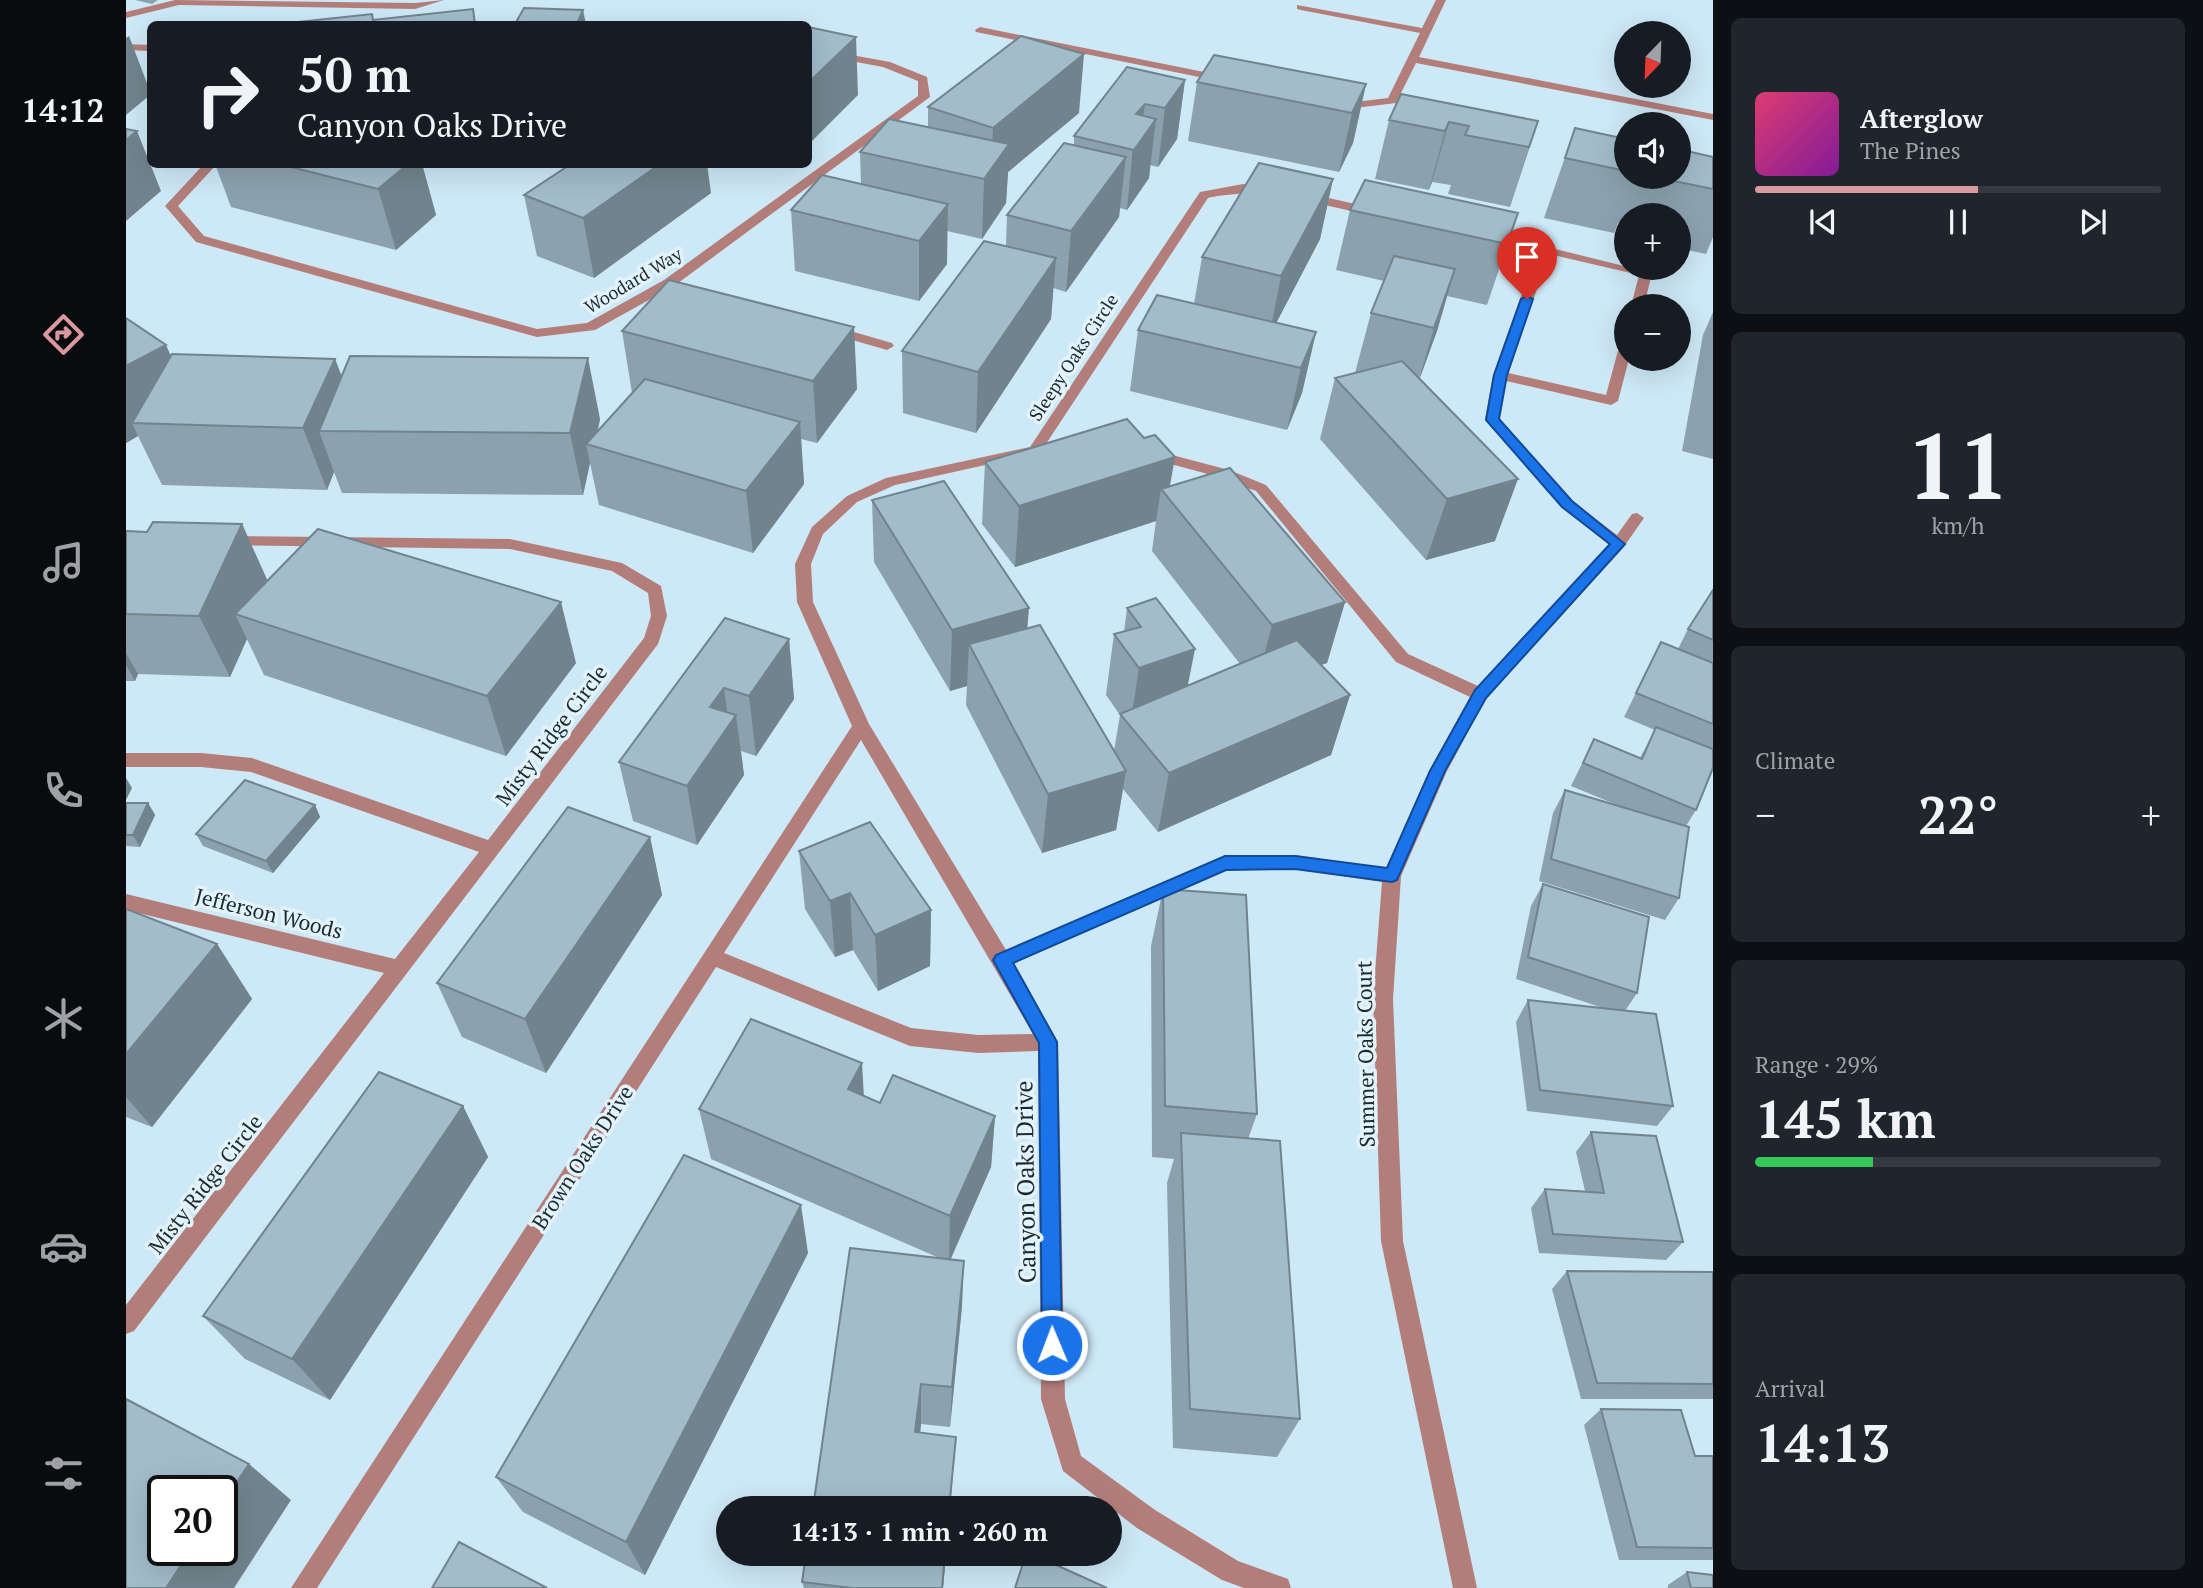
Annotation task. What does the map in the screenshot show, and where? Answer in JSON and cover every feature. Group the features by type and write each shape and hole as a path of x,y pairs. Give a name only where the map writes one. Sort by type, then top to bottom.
{"street":[{"path":"126,15 179,2 415,6 439,0"},
{"path":"1328,100 1355,105 1392,101 1441,0"},
{"path":"1301,7 1424,31"},
{"path":"980,30 1234,81"},
{"path":"126,47 147,48"},
{"name":"Woodard Way","path":"207,168 171,206 200,240 537,332 590,327 675,285 924,97 923,79 886,64 812,51"},
{"path":"1411,59 1713,117"},
{"name":"Sleepy Oaks Circle","path":"1035,450 1204,195 1251,186 1382,214"},
{"path":"1477,234 1646,273 1640,294"},
{"path":"1544,249 1500,375 1492,420 1567,504 1618,544"},
{"path":"822,327 887,346"},
{"path":"1500,375 1611,401 1619,371"},
{"name":"Sleepy Oaks Circle","path":"1035,450 1058,445"},
{"name":"Canyon Oaks Drive","path":"1035,450 891,481 852,499 817,531 803,564 805,602 862,726 1048,1042 1053,1399 1071,1463 1146,1519 1231,1571 1279,1588"},
{"path":"1144,452 1224,472 1261,488 1402,658 1480,694"},
{"name":"Summer Oaks Court","path":"1465,1588 1392,1241 1383,999 1392,876 1438,771 1480,694 1618,544 1637,518"},
{"name":"Misty Ridge Circle","path":"126,1322 401,969 652,640 659,616 655,590 617,567 510,544 208,541"},
{"name":"Brown Oaks Drive","path":"303,1588 862,726"},
{"path":"126,760 201,760 252,765 492,849"},
{"path":"1002,960 1225,863 1295,862 1392,876"},
{"name":"Jefferson Woods","path":"126,902 401,969"},
{"path":"713,957 910,1037 978,1044 1048,1042"}],"building":[{"path":"524,8 583,10 578,21 517,21"},
{"path":"473,9 475,21 307,21 372,14 373,20"},
{"path":"812,28 856,37 812,79"},
{"path":"1021,36 1084,54 993,128 928,107"},
{"path":"1214,55 1366,84 1352,113 1197,82"},
{"path":"1127,67 1185,80 1165,108 1145,104 1136,114 1156,119 1134,150 1074,136"},
{"path":"1401,94 1538,121 1529,147 1465,135 1469,126 1449,122 1445,131 1389,120"},
{"path":"889,119 1009,144 984,179 860,152"},
{"path":"1575,128 1614,136 1614,168 1565,158"},
{"path":"126,129 137,131 126,140"},
{"path":"1064,143 1126,157 1071,231 1007,215"},
{"path":"1691,152 1713,157 1713,189 1691,185"},
{"path":"1259,163 1333,179 1281,276 1202,257"},
{"path":"295,168 403,168 378,189"},
{"path":"565,168 654,168 583,218 524,195"},
{"path":"822,175 948,204 919,241 791,210"},
{"path":"1365,180 1518,213 1507,244 1350,210"},
{"path":"984,241 1056,258 978,372 902,351"},
{"path":"1394,256 1455,269 1434,328 1371,313"},
{"path":"669,280 854,327 813,381 622,331"},
{"path":"1157,295 1316,332 1301,368 1138,330"},
{"path":"126,318 166,345 126,366"},
{"path":"172,354 335,359 303,428 132,423"},
{"path":"350,356 588,358 570,433 319,431"},
{"path":"1402,361 1518,479 1447,499 1335,378"},
{"path":"645,379 800,422 746,491 586,444"},
{"path":"1127,419 1144,438 1155,435 1175,457 1019,506 985,462"},
{"path":"1230,468 1345,602 1272,625 1161,489"},
{"path":"944,481 1029,608 952,630 872,500"},
{"path":"153,522 242,524 199,616 126,614 126,531 147,532"},
{"path":"318,529 561,602 487,696 235,614"},
{"path":"1713,590 1713,640 1688,629"},
{"path":"1156,598 1195,649 1139,668 1114,634 1141,627 1127,608"},
{"path":"725,618 789,639 749,696 724,688 710,707 736,715 687,786 619,762"},
{"path":"1040,625 1126,771 1048,794 969,644"},
{"path":"1297,640 1350,695 1169,773 1120,714"},
{"path":"1661,642 1713,663 1713,724 1636,693"},
{"path":"1656,727 1713,749 1713,768 1696,810 1583,763 1594,739 1642,759"},
{"path":"245,780 315,805 266,861 196,834"},
{"path":"1565,790 1689,827 1679,898 1551,859"},
{"path":"126,803 148,803 133,835 126,835"},
{"path":"568,807 650,837 525,1019 437,983"},
{"path":"870,822 931,910 875,935 850,893 830,901 799,851"},
{"path":"1543,884 1649,917 1637,993 1528,957"},
{"path":"1163,889 1246,895 1257,1114 1165,1106"},
{"path":"126,909 217,944 126,1054"},
{"path":"1528,1000 1656,1014 1673,1106 1540,1090"},
{"path":"751,1019 862,1063 848,1089 880,1103 893,1075 995,1116 950,1216 699,1109"},
{"path":"379,1072 463,1106 292,1359 203,1316"},
{"path":"1591,1132 1656,1136 1683,1242 1553,1234 1545,1189 1604,1193"},
{"path":"1181,1133 1280,1141 1300,1419 1190,1409"},
{"path":"684,1155 801,1205 626,1542 496,1477"},
{"path":"850,1248 964,1261 952,1387 921,1384 915,1432 956,1437 950,1496 815,1496"},
{"path":"1567,1271 1713,1272 1713,1384 1597,1383"},
{"path":"126,1399 249,1464 238,1480 238,1475 147,1475 147,1566 180,1566 166,1588 126,1588"},
{"path":"1601,1409 1681,1410 1695,1456 1713,1456 1713,1548 1637,1547"},
{"path":"459,1542 547,1588 432,1588"},
{"path":"804,1566 944,1566 942,1588 852,1588 802,1582"},
{"path":"1022,1566 1058,1566 1107,1588 1015,1588"},
{"path":"1687,1572 1713,1575 1713,1588 1691,1588"}],"route":[{"path":"1052,1345 1048,1042 1002,960 1225,863 1295,862 1392,876 1438,771 1480,694 1618,544 1567,504 1492,420 1500,375 1527,299"}]}
